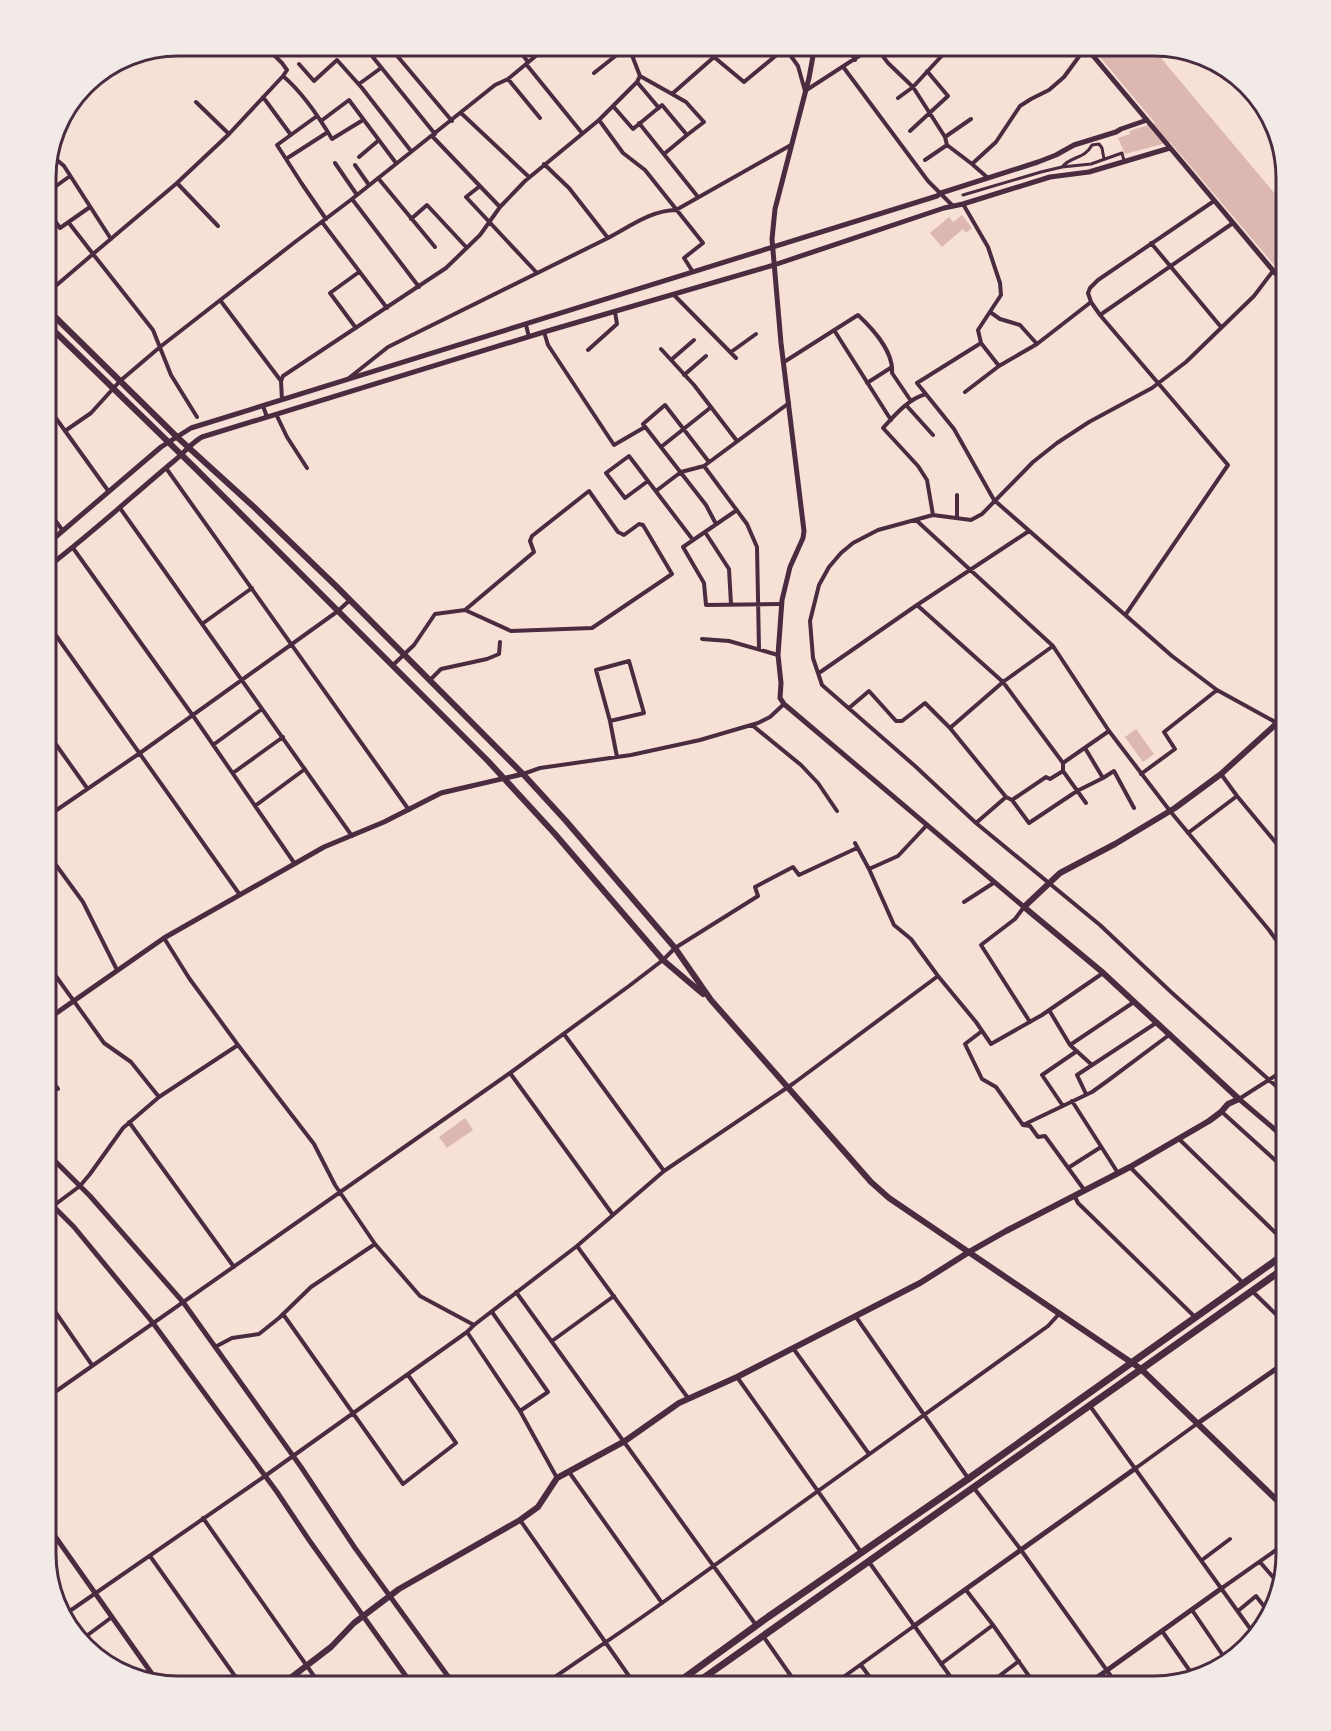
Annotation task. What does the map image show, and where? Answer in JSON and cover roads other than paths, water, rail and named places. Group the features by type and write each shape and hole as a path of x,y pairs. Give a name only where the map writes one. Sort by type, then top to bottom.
{"highway":[{"path":"687,1676 1276,1260"},
{"path":"706,1676 1276,1274"}],"main road":[{"path":"58,319 177,437 254,507 350,600 522,774 566,821 675,948 711,1000 871,1182 889,1198 1141,1369 1276,1499"},
{"path":"56,335 393,665 504,778 663,960 711,1000"},
{"path":"293,1676 336,1643 362,1616 405,1584 520,1520 538,1507 557,1478 625,1441 688,1398 736,1377 931,1277 1006,1231 1131,1167 1239,1099 1103,973 1024,907 1048,883 1072,866 1115,844 1170,811 1221,774 1276,724"}],"street":[{"path":"56,286 177,183 229,134 283,76 286,70 275,56"},
{"path":"372,56 434,135 500,207"},
{"path":"397,56 452,121"},
{"path":"522,56 582,133"},
{"path":"65,431 91,412 120,381 160,347 535,56"},
{"path":"594,73 615,56"},
{"path":"632,56 640,76 686,102 704,122 664,154"},
{"path":"672,94 714,57 744,82 773,56"},
{"path":"791,56 798,66 805,91"},
{"path":"813,56 775,209 772,249 804,531 790,567 782,604 778,655 782,683 780,698 784,704 1024,907 1015,919 981,945 1030,1022"},
{"path":"853,56 855,60"},
{"path":"805,91 861,56"},
{"path":"883,56 913,87 945,137 947,145 989,179"},
{"path":"898,98 913,87 941,56"},
{"path":"972,164 996,142 1020,106 1049,90 1064,77 1078,56"},
{"path":"1093,56 1276,274"},
{"path":"299,64 314,81 337,60 359,84 411,151"},
{"path":"359,84 381,68"},
{"path":"844,68 928,181 952,206"},
{"path":"910,131 948,96 927,71"},
{"path":"283,76 290,81 332,139 363,120"},
{"path":"282,400 283,376 446,268 480,235 500,207 529,177 599,120 637,82 640,76"},
{"path":"508,79 540,118"},
{"path":"637,82 658,108"},
{"path":"263,97 291,135"},
{"path":"321,121 349,100 396,163"},
{"path":"196,102 229,134"},
{"path":"613,106 633,129 662,105 687,135"},
{"path":"461,113 529,177"},
{"path":"317,116 277,145 359,272 387,308"},
{"path":"945,137 971,118"},
{"path":"599,120 623,153 645,170 703,243 684,258 694,273"},
{"path":"639,123 698,197"},
{"path":"56,537 168,442 191,428 772,249 989,179 1121,129 1149,123"},
{"path":"286,159 328,132"},
{"path":"359,157 379,140"},
{"path":"1062,167 1067,161 1089,152 1095,143 1102,148 1104,159"},
{"path":"346,380 388,346 637,223 668,210 676,210 792,144"},
{"path":"926,160 947,145"},
{"path":"56,561 202,437 544,332 774,265 952,206 1050,177 1082,174 1125,162 1168,146"},
{"path":"963,195 1041,172 1085,165 1122,153 1125,162"},
{"path":"57,160 111,239"},
{"path":"335,163 357,195"},
{"path":"544,164 569,188 608,238"},
{"path":"355,165 369,185"},
{"path":"56,186 70,176"},
{"path":"378,178 435,247"},
{"path":"177,183 218,226"},
{"path":"480,186 466,197 537,273"},
{"path":"352,199 419,287"},
{"path":"1126,614 1228,465 1101,315 1091,302 1088,293 1094,284 1214,201"},
{"path":"963,204 988,247 1000,283 1001,295 978,330 981,343 999,366"},
{"path":"411,219 428,205 467,248"},
{"path":"56,222 60,228 90,207"},
{"path":"69,223 153,330 171,375 197,417"},
{"path":"1101,315 1233,223"},
{"path":"1151,243 1221,327"},
{"path":"1274,271 1254,296 1186,362 1159,383 1064,438 1033,462 981,514 971,520 933,515 878,530 866,535 841,553 829,567 819,585 810,621 813,658 822,685 976,823 1100,925 1151,975 1276,1086"},
{"path":"356,328 330,293 359,272"},
{"path":"674,295 736,357"},
{"path":"220,300 281,381"},
{"path":"965,392 999,366 1037,344 1091,302"},
{"path":"588,350 617,324 615,312"},
{"path":"990,312 1000,319 1020,325 1037,344"},
{"path":"784,362 858,315 881,340 893,367 892,373 911,401"},
{"path":"526,325 529,337"},
{"path":"834,330 891,420"},
{"path":"544,332 548,345 614,445 645,427"},
{"path":"731,352 756,334"},
{"path":"671,360 694,339"},
{"path":"981,343 917,383 954,429 994,500 1172,656 1216,690 1276,722"},
{"path":"661,349 737,441"},
{"path":"684,375 706,356"},
{"path":"867,382 893,367"},
{"path":"926,394 917,396 883,428 918,466 927,480 933,515"},
{"path":"656,491 681,472 709,462 790,402"},
{"path":"709,462 665,405 643,424 706,505 716,524"},
{"path":"906,405 933,435"},
{"path":"263,406 267,417"},
{"path":"661,447 710,408"},
{"path":"276,414 287,437 307,468"},
{"path":"56,418 109,492"},
{"path":"648,481 625,498 606,473 629,456 693,540"},
{"path":"704,465 747,524 757,547 759,649"},
{"path":"166,468 409,810"},
{"path":"393,665 414,645 435,614 465,610 534,552 530,541 532,536 590,491 618,532 624,535 639,524 644,525 672,574 592,628 510,631 465,610"},
{"path":"957,495 957,518"},
{"path":"120,508 352,836"},
{"path":"737,510 682,547 704,583 706,605 782,604"},
{"path":"56,520 64,531"},
{"path":"916,520 1053,646 1109,731 1141,774 1276,940"},
{"path":"819,673 1029,531"},
{"path":"705,532 729,569 731,604"},
{"path":"73,548 296,865"},
{"path":"202,624 252,588"},
{"path":"56,810 193,716 350,600"},
{"path":"917,605 1004,682 1063,763 1063,771 1086,803"},
{"path":"56,635 241,895"},
{"path":"702,639 729,641 778,655"},
{"path":"430,680 441,669 487,659 498,654 500,642"},
{"path":"950,728 1004,682 1053,646"},
{"path":"610,721 644,713 629,661 596,670 617,757"},
{"path":"1141,774 1175,749 1164,732 1216,690"},
{"path":"849,708 869,692 896,721 902,721 925,703 950,728 1029,823 1077,791 1114,771 1134,808"},
{"path":"56,1013 164,938 296,865 324,847 441,794 540,768 617,757 700,740 752,725 770,717 784,704"},
{"path":"213,745 262,709"},
{"path":"752,725 801,765 818,783 837,811"},
{"path":"1063,763 1109,731"},
{"path":"232,773 282,737"},
{"path":"56,744 87,788"},
{"path":"1084,748 1103,778"},
{"path":"255,806 305,769"},
{"path":"1012,800 1047,777 1050,779 1063,771"},
{"path":"1221,774 1276,843"},
{"path":"1188,833 1237,796"},
{"path":"976,823 1006,797"},
{"path":"869,870 898,855 927,825"},
{"path":"56,1391 510,1073 663,960 675,948 758,896 755,887 793,867 799,875 856,846 894,925 911,939 991,1044 1049,1010 1103,973"},
{"path":"56,865 83,902 117,970"},
{"path":"964,902 995,882"},
{"path":"164,938 189,978 314,1144 340,1193 375,1244 420,1296 474,1325"},
{"path":"56,976 104,1043 131,1062 159,1097"},
{"path":"70,1611 467,1332 577,1246 664,1172 787,1088 938,976"},
{"path":"1070,1045 1134,1002"},
{"path":"1049,1010 1070,1045 1092,1065"},
{"path":"1086,1095 1077,1075 1157,1022"},
{"path":"982,1031 965,1044 982,1079 996,1087 1023,1125"},
{"path":"564,1034 664,1172"},
{"path":"1023,1125 1086,1095 1170,1034"},
{"path":"56,1204 80,1186 129,1122 159,1097 238,1045"},
{"path":"1063,1106 1042,1075 1077,1051"},
{"path":"510,1073 613,1215"},
{"path":"1276,1075 1239,1099 1276,1130"},
{"path":"1072,1101 1118,1174"},
{"path":"1221,1112 1276,1161"},
{"path":"129,1122 234,1267"},
{"path":"1023,1125 1030,1125 1038,1137 1045,1136 1085,1191"},
{"path":"1179,1138 1276,1233"},
{"path":"1068,1168 1101,1147"},
{"path":"56,1162 183,1302 355,1548 448,1676"},
{"path":"1131,1167 1243,1284"},
{"path":"1075,1197 1078,1203 1196,1317"},
{"path":"56,1209 74,1227 153,1323 265,1476 406,1676"},
{"path":"215,1348 232,1338 260,1334 311,1287 375,1244"},
{"path":"577,1246 688,1398"},
{"path":"1252,1291 1276,1314"},
{"path":"516,1292 756,1626"},
{"path":"552,1341 614,1296"},
{"path":"492,1312 548,1392 520,1411"},
{"path":"56,1313 92,1365"},
{"path":"283,1314 403,1485 456,1443 408,1375"},
{"path":"556,1676 925,1415 1048,1326 1059,1314"},
{"path":"856,1317 968,1479"},
{"path":"467,1332 520,1411 557,1478"},
{"path":"793,1348 869,1454"},
{"path":"845,1676 1276,1369"},
{"path":"736,1377 861,1552"},
{"path":"1090,1405 1250,1628"},
{"path":"569,1472 662,1603"},
{"path":"974,1487 1111,1676"},
{"path":"203,1518 314,1676"},
{"path":"520,1520 629,1676"},
{"path":"56,1538 151,1672"},
{"path":"1202,1560 1230,1539"},
{"path":"1099,1676 1276,1550"},
{"path":"150,1556 235,1676"},
{"path":"869,1561 950,1676"},
{"path":"1260,1562 1273,1577"},
{"path":"966,1590 1029,1676"},
{"path":"1238,1611 1256,1596 1263,1606"},
{"path":"1191,1609 1222,1654"},
{"path":"87,1635 112,1617"},
{"path":"941,1664 993,1625"},
{"path":"1162,1631 1189,1670"},
{"path":"763,1635 791,1676"},
{"path":"1000,1676 1019,1662"},
{"path":"861,1665 869,1676"}]}
